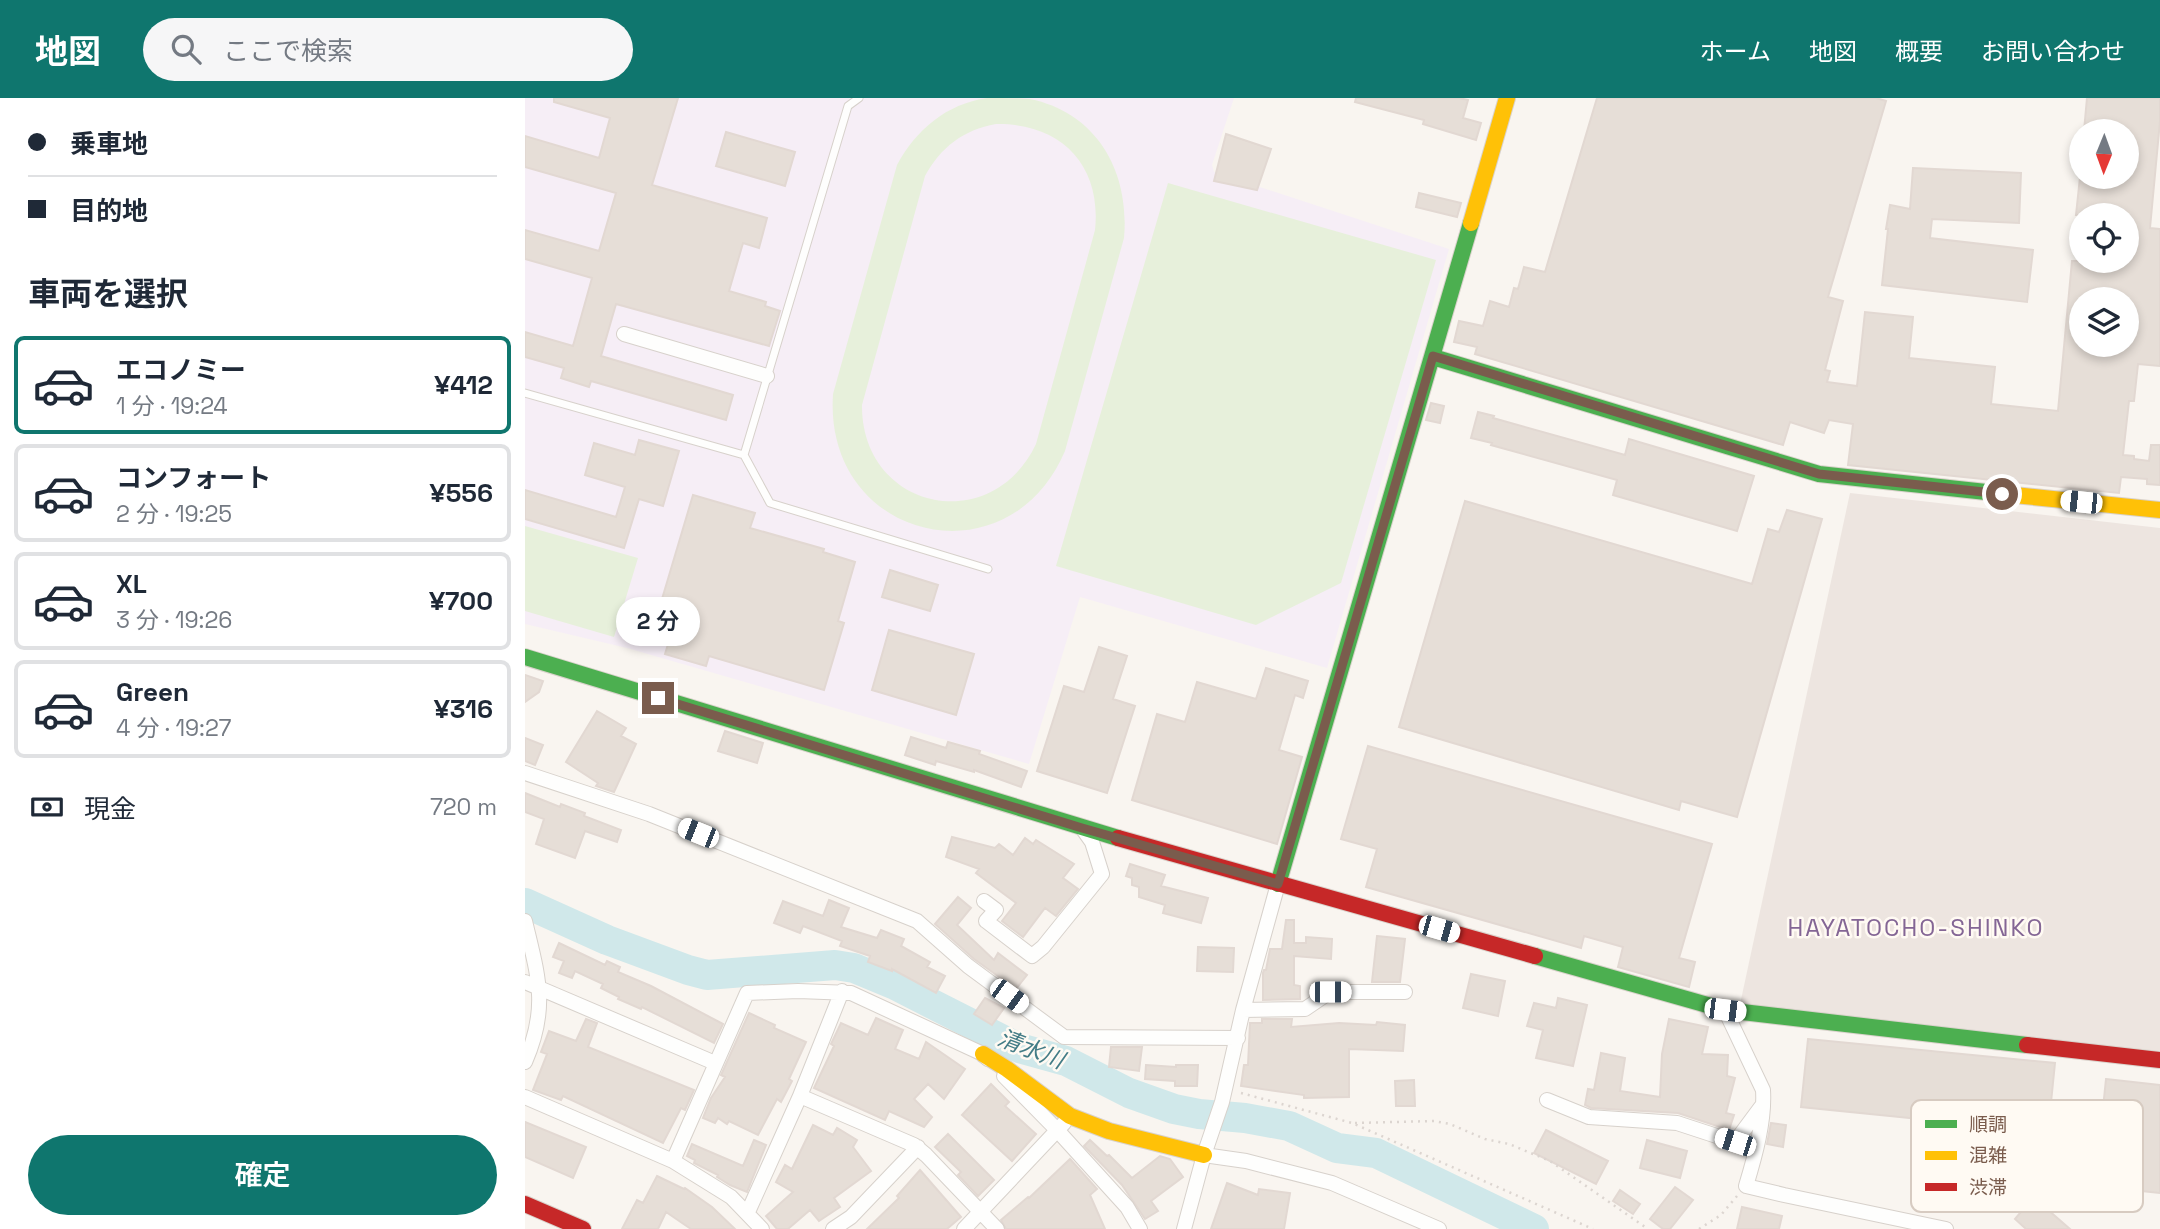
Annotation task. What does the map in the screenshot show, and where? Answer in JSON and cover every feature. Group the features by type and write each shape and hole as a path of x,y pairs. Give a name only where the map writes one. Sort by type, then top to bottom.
{"street":[{"path":"1184,1229 1223,1096 1243,1010 1278,884 1507,98"},
{"path":"624,334 767,376"},
{"path":"1433,356 1819,474 2160,510"},
{"path":"525,657 1082,828 1725,1010 2160,1060"},
{"path":"525,773 649,814 917,921 968,966 1064,1037 1238,1038"},
{"path":"984,901 996,910 986,921 1032,956 1102,874 1092,842 1082,828"},
{"path":"525,921 540,987 537,1029 525,1062"},
{"path":"525,982 715,1063"},
{"path":"747,1212 800,1096 842,991"},
{"path":"673,1161 747,993 842,991 861,996 983,1054 1070,1116 1109,1131 1332,1183 1439,1229"},
{"path":"1243,1010 1305,1009 1330,992 1405,992"},
{"path":"1725,1010 1763,1090 1764,1103 1753,1164 1746,1186 1946,1229"},
{"path":"983,1054 1058,1130 1127,1206 1140,1229"},
{"path":"800,1096 918,1147 997,1229"},
{"path":"525,1097 673,1161 713,1185 747,1212 762,1229"},
{"path":"1547,1100 1589,1117 1677,1123 1735,1142 1764,1103"},
{"path":"964,1229 1070,1116"},
{"path":"833,1229 851,1217 918,1147"},
{"path":"525,1204 583,1229"}],"lane":[{"path":"859,98 848,106 744,455 769,503 988,569"},
{"path":"525,393 744,455"}],"path":[{"path":"1223,1096 1352,1123 1593,1229"},
{"path":"1352,1123 1434,1121 1450,1124 1485,1139 1509,1144 1550,1161 1648,1229"},
{"path":"1699,1229 1721,1215 1746,1186"}],"shaded area":[{"path":"525,98 1234,98 1212,165 1214,172 1449,249 1327,668 1080,597 1029,764 627,648 525,624"},
{"path":"1850,493 2160,528 2160,1051 1739,1009"}],"green space":[{"path":"987,98 1030,99 1054,106 1074,117 1091,132 1105,149 1115,169 1124,214 1124,238 1065,451 1038,493 1003,519 964,530 924,528 887,512 857,483 838,444 833,394 897,165 923,130 946,113 972,101","holes":["996,124 1040,131 1073,152 1092,186 1095,230 1036,444 1016,474 990,493 961,501 932,499 905,488 882,468 867,440 862,405 925,176 938,156 963,135"]},
{"path":"1168,183 1436,260 1341,583 1256,625 1056,566"},
{"path":"525,526 638,558 614,637 525,611"}],"building":[{"path":"554,98 678,98 652,185 767,218 759,248 743,243 729,291 766,302 765,306 780,311 769,346 616,304 601,356 733,395 726,420 591,381 589,387 561,378 564,368 525,357 525,332 573,346 592,278 525,259 525,230 599,251 616,193 525,167 525,136 599,158 610,118 554,102"},
{"path":"1356,98 1459,98 1468,100 1463,118 1481,123 1476,140 1423,124 1424,120 1355,102"},
{"path":"1597,98 1876,98 1886,101 1828,297 1843,301 1825,370 1830,371 1827,382 1857,386 1865,312 1913,317 1909,358 1995,367 1991,404 2058,411 2069,293 2069,357 2139,357 2139,287 2070,287 2071,273 2139,273 2139,203 2077,203 2079,189 2139,189 2139,119 2085,119 2087,98 2160,98 2150,228 2160,229 2160,366 2138,364 2134,401 2129,401 2123,455 2149,461 2151,445 2160,445 2160,485 2147,484 2147,479 2121,477 2119,493 1848,465 1853,424 1829,420 1824,433 1790,422 1783,445 1475,354 1477,347 1454,342 1459,321 1483,326 1490,301 1509,307 1514,288 1518,289 1524,267 1545,272"},
{"path":"726,132 795,152 785,186 716,166"},
{"path":"1226,134 1271,149 1257,190 1214,181"},
{"path":"1913,168 2021,173 2019,223 1932,219 1930,238 2033,250 2027,302 1882,285 1890,205 1910,209"},
{"path":"1419,193 1461,203 1457,217 1416,207"},
{"path":"1431,403 1444,406 1440,423 1426,420"},
{"path":"1478,412 1625,455 1629,439 1754,476 1737,531 1613,495 1617,480 1471,438"},
{"path":"639,440 679,451 663,506 639,499 624,548 525,519 525,490 616,517 625,487 585,475 594,443 635,455"},
{"path":"693,495 755,513 750,528 824,549 823,552 855,562 838,621 844,623 824,690 709,656 706,666 665,654 680,605 662,599"},
{"path":"1465,501 1752,584 1768,529 1779,532 1787,510 1822,519 1737,817 1681,801 1679,810 1399,727"},
{"path":"890,570 938,585 930,611 882,597"},
{"path":"889,630 974,654 956,715 872,690"},
{"path":"1099,647 1127,656 1113,699 1135,706 1107,793 1037,771 1064,686 1084,692"},
{"path":"1266,668 1308,681 1303,698 1295,695 1279,750 1302,757 1277,844 1132,800 1157,714 1185,722 1197,682 1256,699"},
{"path":"525,675 543,681 539,692 525,702"},
{"path":"597,711 626,728 621,736 636,744 614,792 596,786 598,783 566,762"},
{"path":"725,731 763,743 757,763 718,751"},
{"path":"911,737 946,748 948,742 980,751 979,754 1027,771 1021,787 974,770 936,761 935,765 905,755"},
{"path":"525,738 543,745 535,765 525,761"},
{"path":"1368,746 1712,844 1679,958 1695,962 1689,987 1618,967 1623,947 1584,936 1581,948 1366,887 1377,849 1341,839"},
{"path":"525,793 560,807 561,804 585,813 584,816 621,830 617,842 585,831 575,858 536,844 544,819 525,812"},
{"path":"952,837 995,848 999,844 1013,855 1025,838 1033,844 1036,840 1074,864 1063,878 1078,889 1056,916 1045,908 1023,937 1002,921 1016,903 976,873 979,869 946,857"},
{"path":"1130,864 1165,875 1161,886 1208,898 1201,923 1163,913 1165,905 1139,897 1139,887 1132,885 1132,878 1126,876"},
{"path":"958,897 971,908 957,925 994,960 998,953 1027,975 1016,989 974,959 935,924"},
{"path":"829,900 849,908 841,927 877,938 881,930 904,939 901,946 930,962 927,967 945,976 936,993 892,969 868,962 870,956 840,946 842,941 803,926 800,933 774,923 783,901 823,916"},
{"path":"1286,920 1294,920 1294,943 1306,943 1306,937 1332,939 1331,959 1294,956 1294,985 1300,986 1300,999 1263,1000 1263,973 1270,949 1282,949"},
{"path":"1377,936 1405,939 1400,982 1372,982"},
{"path":"559,943 605,965 607,961 620,967 618,972 723,1024 714,1043 642,1007 641,1009 618,999 619,997 601,988 603,984 575,971 572,978 559,973 564,961 553,957"},
{"path":"1198,947 1234,948 1233,972 1197,971"},
{"path":"1471,974 1505,981 1498,1016 1463,1008"},
{"path":"985,998 1004,1008 992,1025 974,1014"},
{"path":"1558,998 1587,1005 1573,1066 1536,1058 1543,1030 1527,1026 1534,1003 1556,1008"},
{"path":"749,1013 806,1042 789,1079 792,1081 781,1102 777,1099 758,1135 729,1121 727,1124 718,1118 715,1123 703,1118 711,1098 725,1077 721,1075"},
{"path":"876,1018 903,1030 895,1049 919,1059 926,1042 965,1069 944,1099 928,1084 914,1099 932,1117 924,1127 889,1111 885,1120 814,1088 834,1046 831,1044 841,1023 868,1035"},
{"path":"586,1019 597,1023 588,1047 694,1090 685,1110 681,1108 663,1143 563,1096 561,1100 533,1090 547,1054 541,1052 549,1031 576,1041"},
{"path":"1262,1019 1292,1019 1291,1027 1339,1023 1376,1025 1377,1022 1405,1025 1403,1051 1349,1049 1349,1097 1304,1098 1304,1095 1241,1086 1244,1065 1248,1065 1250,1023 1262,1023"},
{"path":"1669,1019 1708,1027 1702,1054 1728,1055 1727,1076 1735,1078 1726,1113 1734,1115 1729,1130 1678,1113 1591,1108 1585,1105 1588,1089 1594,1090 1601,1053 1625,1058 1620,1091 1660,1097 1662,1054"},
{"path":"1808,1039 2055,1063 2051,1100 1911,1100 1911,1118 1801,1107"},
{"path":"1111,1047 1142,1047 1139,1071 1109,1067"},
{"path":"1146,1065 1198,1065 1197,1086 1175,1086 1175,1081 1145,1079"},
{"path":"2106,1079 2160,1085 2160,1193 2143,1191 2143,1100 2104,1100"},
{"path":"1414,1080 1415,1106 1396,1106 1395,1081"},
{"path":"991,1084 1009,1102 1005,1106 1036,1134 1012,1161 962,1115"},
{"path":"525,1122 586,1147 573,1178 525,1157"},
{"path":"1771,1123 1786,1125 1783,1147 1767,1144"},
{"path":"813,1125 833,1135 837,1128 857,1140 853,1147 871,1171 834,1198 840,1207 819,1221 810,1210 788,1229 777,1229 766,1216 793,1192 776,1182 785,1165 792,1169"},
{"path":"1546,1130 1608,1161 1596,1184 1534,1153"},
{"path":"948,1134 994,1180 978,1196 958,1175 961,1172 935,1147"},
{"path":"754,1140 766,1145 747,1192 730,1185 687,1156 692,1144 743,1166"},
{"path":"1090,1140 1132,1178 1160,1156 1170,1159 1183,1177 1151,1201 1158,1211 1145,1219 1122,1185 1084,1146"},
{"path":"1647,1140 1687,1151 1680,1178 1640,1168"},
{"path":"1070,1159 1097,1189 1090,1195 1105,1229 1006,1229 1001,1220"},
{"path":"920,1170 961,1217 947,1229 867,1229 899,1198 897,1196"},
{"path":"657,1176 685,1188 712,1207 735,1229 691,1229 666,1212 658,1229 622,1229 637,1200 643,1203"},
{"path":"1227,1183 1258,1195 1259,1189 1290,1193 1284,1229 1211,1229"},
{"path":"1675,1187 1693,1200 1670,1229 1663,1229 1650,1219"},
{"path":"1620,1190 1640,1204 1633,1214 1613,1201"},
{"path":"1742,1207 1782,1216 1779,1229 1737,1229"},
{"path":"2021,1212 2050,1212 2070,1229 2026,1229 2015,1219"}],"waterway":[{"name":"清水川","path":"525,903 607,940 707,975 835,965 854,968 895,985 1019,1048 1066,1061 1129,1093 1174,1109 1289,1126 1337,1148 1376,1153 1534,1229"}],"traffic: fast":[{"path":"1278,884 1471,223"},
{"path":"1433,357 1819,474 2014,495"},
{"path":"525,657 1118,838"},
{"path":"1535,956 1725,1010 2027,1045"}],"traffic: slow":[{"path":"1471,223 1507,98"},
{"path":"2014,495 2160,510"},
{"path":"983,1054 1070,1116 1109,1131 1204,1155"}],"traffic: jam":[{"path":"1118,838 1535,956"},
{"path":"2027,1045 2160,1060"},
{"path":"525,1204 583,1229"}],"district":[{"name":"HAYATOCHO-SHINKO","path":"1916,928"}],"route":[{"path":"658,698 1082,828 1278,884 1433,356 1819,474 2002,494"}]}
